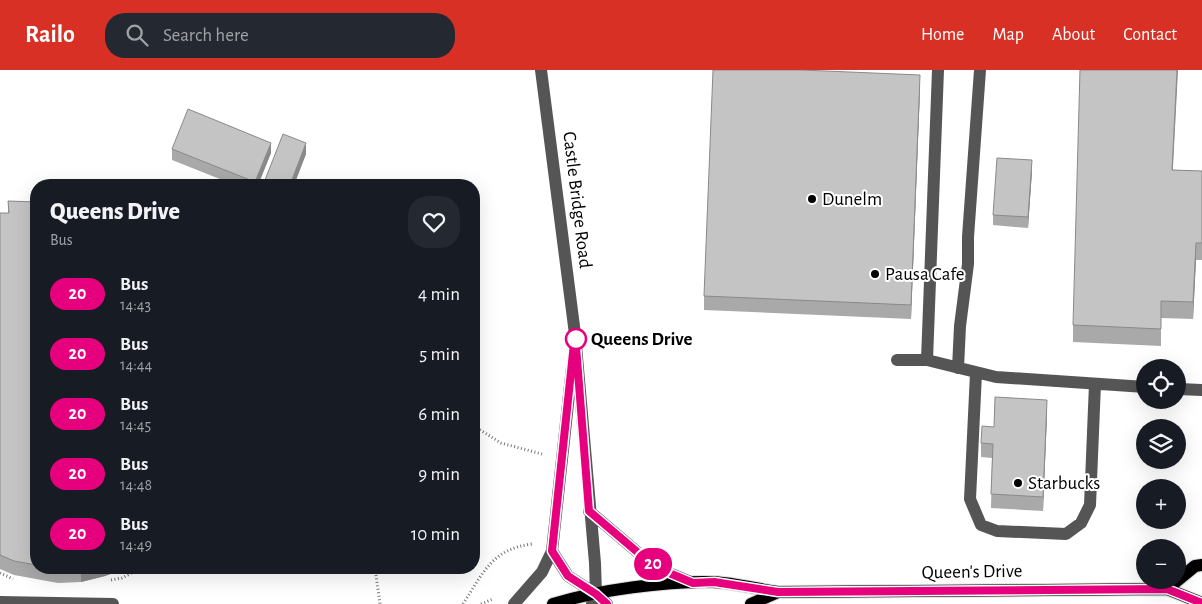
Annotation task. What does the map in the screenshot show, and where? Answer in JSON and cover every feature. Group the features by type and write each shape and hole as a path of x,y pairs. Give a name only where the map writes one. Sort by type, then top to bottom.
{"main road":[{"path":"1186,573 1195,566 1202,565"},
{"name":"Queen's Drive","path":"554,604 594,599 628,588 714,582 778,592 1167,589 1202,603"},
{"name":"Queen's Drive","path":"751,604 778,592"}],"street":[{"name":"Castle Bridge Road","path":"541,70 575,334 594,599"},
{"path":"927,360 938,70"},
{"path":"958,368 960,326 968,264 968,237 980,70"},
{"name":"Castle Bridge Road","path":"514,604 542,572 552,551 575,334"},
{"path":"897,360 927,360 976,373 1136,386"},
{"path":"976,373 970,499 981,525 997,531 1066,534 1081,523 1090,505 1095,384"},
{"path":"1186,389 1202,390"},
{"path":"589,511 642,556 662,570 693,583"},
{"path":"552,551 568,576 594,599 607,604"},
{"path":"0,602 113,604"}],"path":[{"path":"480,430 501,443 562,460"},
{"path":"376,574 380,604"}],"building":[{"name":"Dunelm","path":"713,70 802,70 920,75 911,305 704,296"},
{"path":"1080,70 1177,70 1172,170 1202,171 1202,243 1196,243 1193,302 1161,301 1161,329 1073,325"},
{"path":"188,109 271,143 256,179 247,179 172,149"},
{"path":"283,134 306,143 292,179 265,179"},
{"path":"997,158 1032,160 1028,217 993,215"},
{"path":"8,201 30,202 30,564 14,561 0,555 0,213 9,213"},
{"name":"Starbucks","path":"995,397 1047,400 1043,497 991,494 993,444 981,443 982,426 994,427"}],"bus line":[{"name":"20","path":"607,604 596,594 568,576 552,551 575,334 589,511 642,556 662,570 693,583 714,582 778,592 1167,589 1202,603"}],"place":[{"name":"Dunelm","path":"812,199"},
{"name":"Pausa Cafe","path":"875,274"},
{"name":"Queens Drive","path":"576,339"},
{"name":"Starbucks","path":"1018,483"}]}
